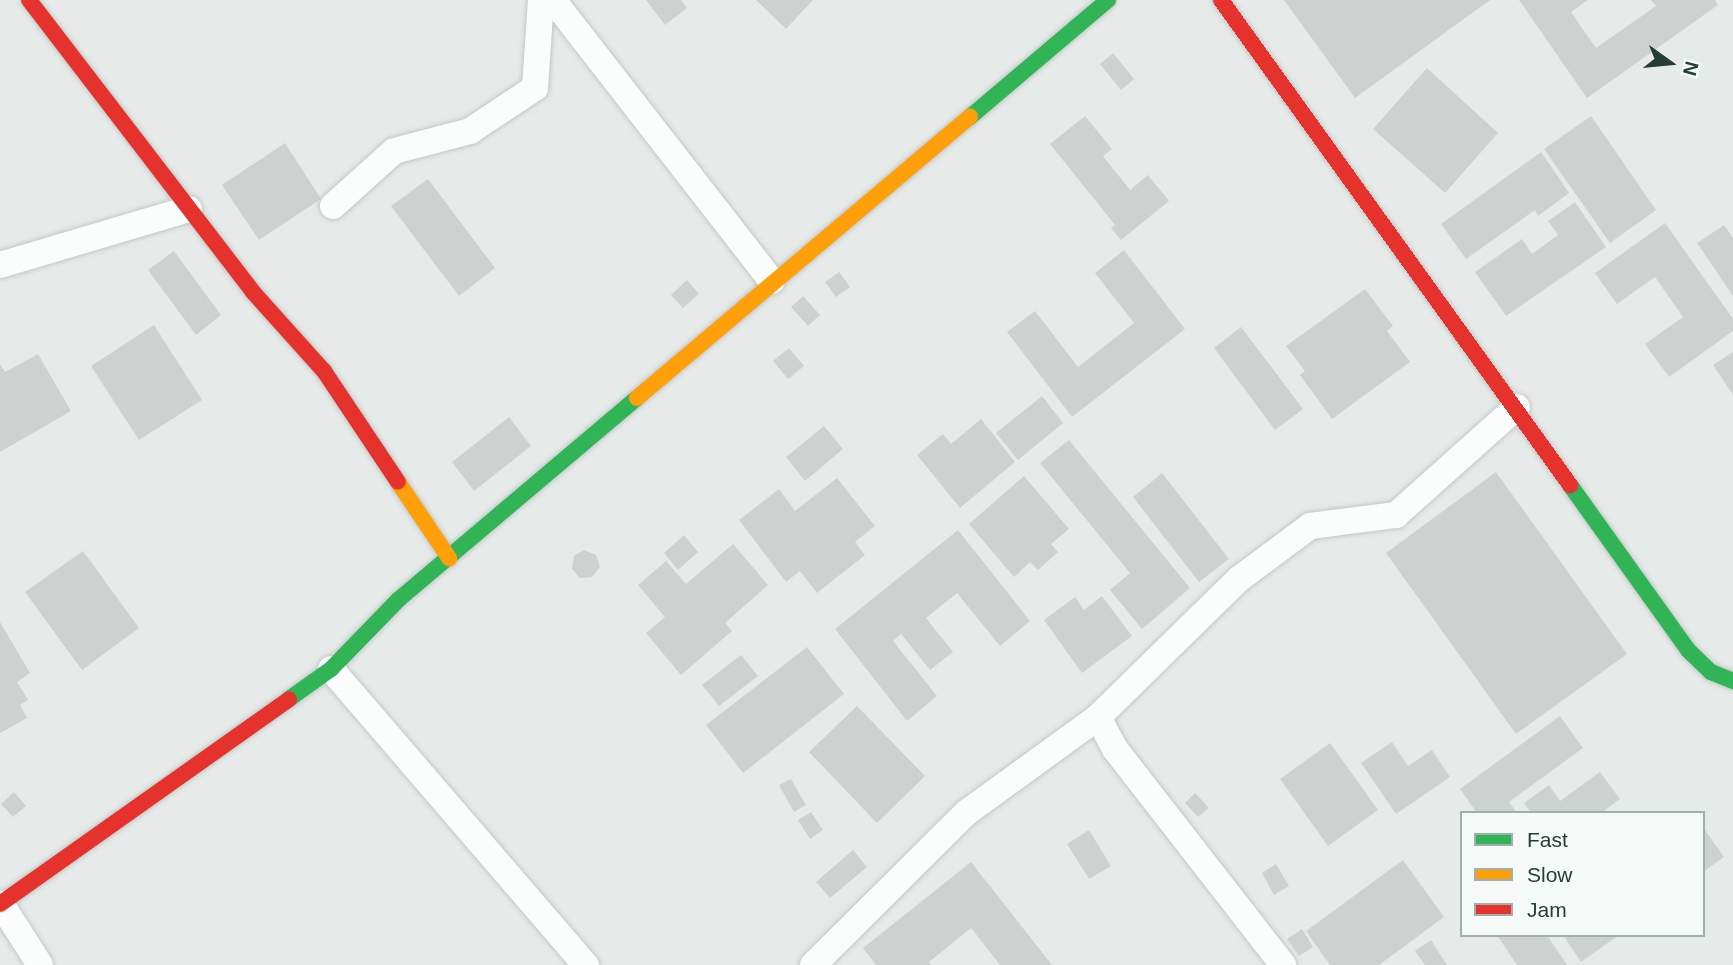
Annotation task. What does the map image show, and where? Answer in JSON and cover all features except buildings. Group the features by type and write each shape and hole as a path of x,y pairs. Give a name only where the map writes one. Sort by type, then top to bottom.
{"street":[{"path":"29,0 253,292 324,371 449,558"},
{"path":"333,206 394,151 470,131 535,88 541,0"},
{"path":"553,0 772,281"},
{"path":"40,965 1,904 331,669 398,600 772,281 1108,0"},
{"path":"1221,0 1517,407 1688,650 1711,672 1733,681"},
{"path":"0,265 189,209"},
{"path":"813,965 966,813 1098,717 1239,579 1310,526 1396,515 1517,407"},
{"path":"331,669 586,965"},
{"path":"1098,717 1115,749 1283,965"}],"traffic: fast":[{"path":"970,117 1108,0"},
{"path":"289,699 331,669 398,600 637,398"},
{"path":"1570,485 1688,650 1711,672 1733,681"}],"traffic: slow":[{"path":"637,398 970,117"},
{"path":"398,482 449,558"}],"traffic: jam":[{"path":"29,0 253,292 324,371 398,482"},
{"path":"1221,0 1570,485"},
{"path":"0,904 289,699"}]}
